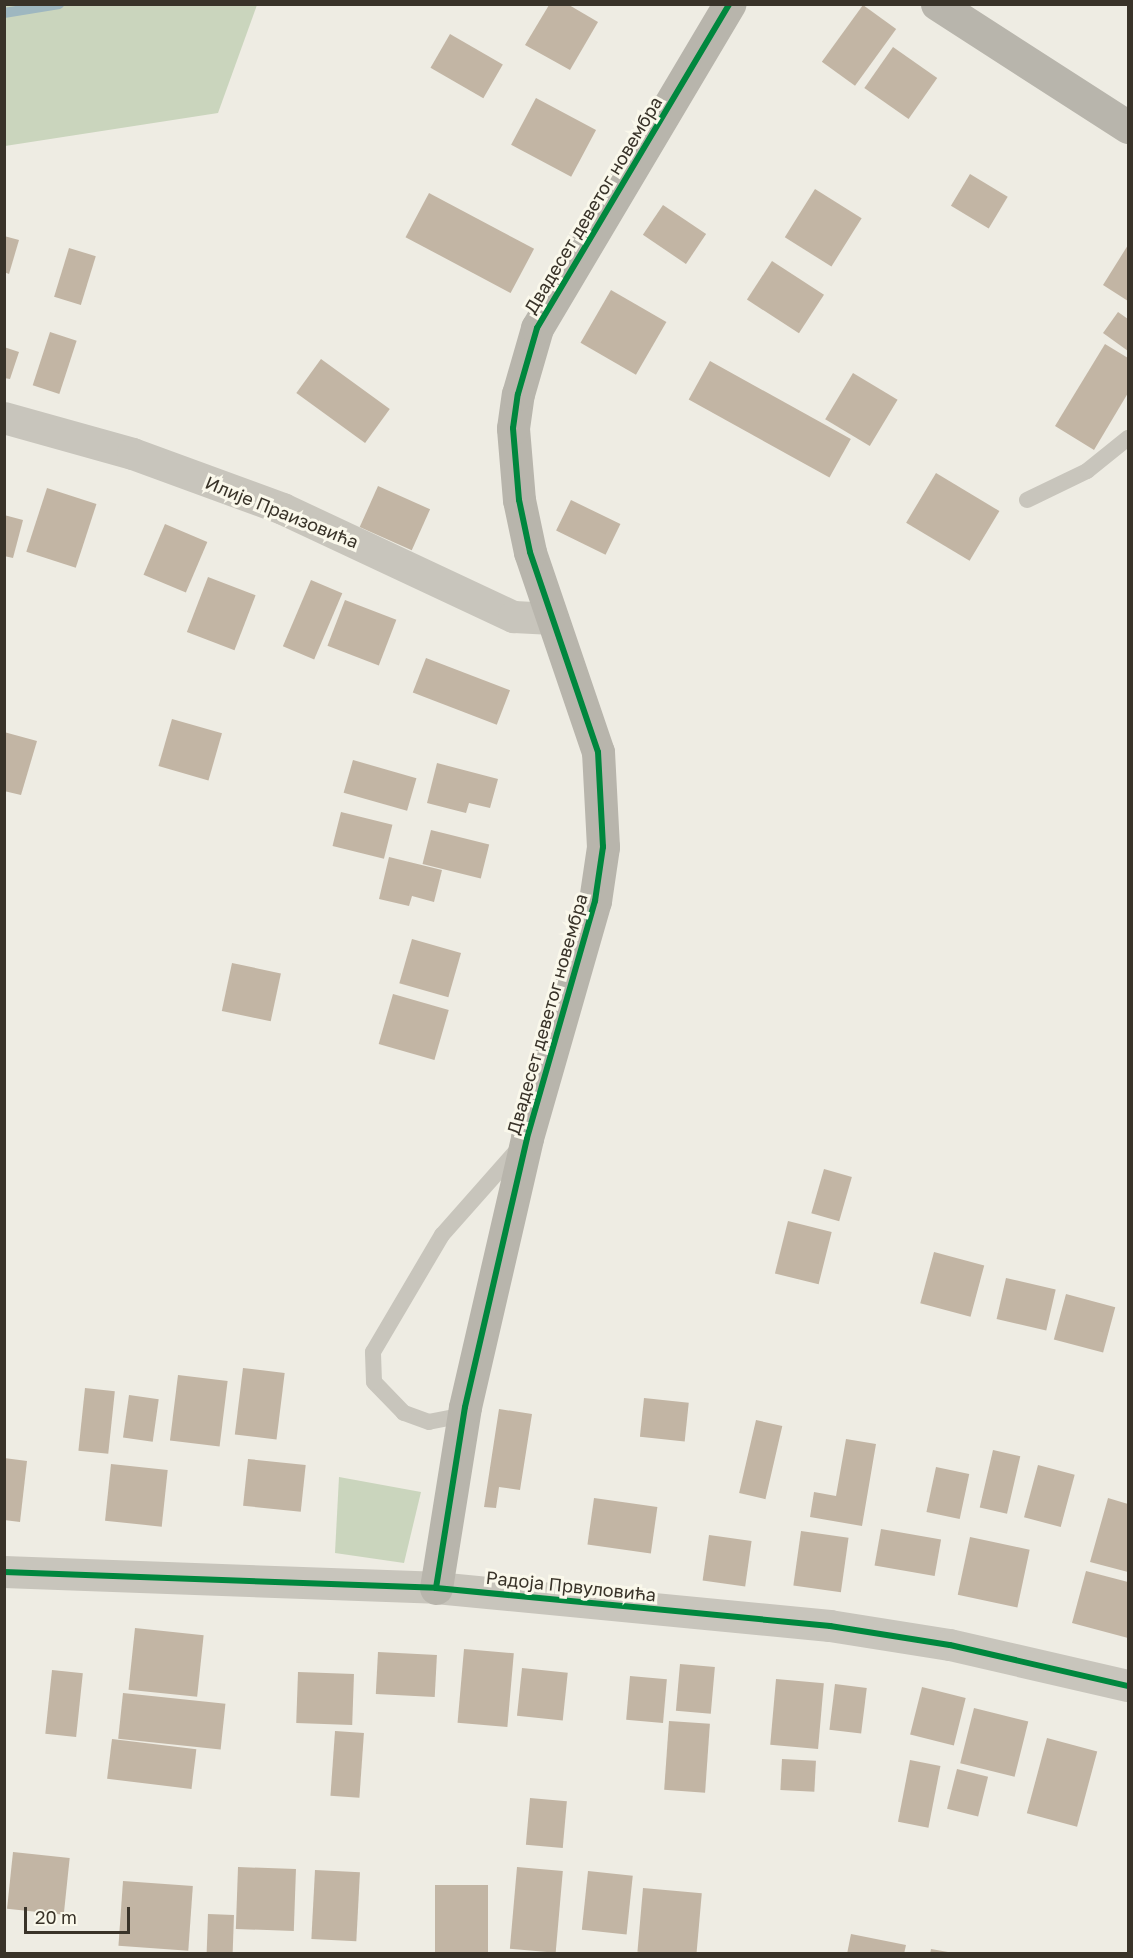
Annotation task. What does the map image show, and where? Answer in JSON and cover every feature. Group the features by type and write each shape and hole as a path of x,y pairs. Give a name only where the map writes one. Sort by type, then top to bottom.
{"street":[{"name":"Двадесет деветог новембра","path":"436,1588 465,1407 527,1138 580,960 603,847 598,752 530,552 514,463 513,428 526,366 537,328 729,4"},
{"path":"937,4 1128,127"},
{"name":"Илије Праизовића","path":"4,418 133,454 283,510 514,617 553,619"},
{"name":"Радоја Првуловића","path":"4,1572 436,1588 830,1626 950,1645 1128,1686"}],"lane":[{"path":"1027,500 1087,471 1128,438"},
{"path":"465,1407 454,1417 429,1422 404,1413 374,1382 373,1352 442,1235 527,1138"}],"green space":[{"path":"5,4 257,5 218,113 5,146"},
{"path":"339,1477 421,1492 404,1563 335,1553"}],"building":[{"path":"549,5 569,5 598,22 570,70 525,45"},
{"path":"863,5 896,29 855,86 822,62"},
{"path":"450,34 503,64 483,98 430,68"},
{"path":"893,47 937,78 909,119 864,88"},
{"path":"536,98 596,130 571,177 511,145"},
{"path":"970,174 1008,197 989,228 951,206"},
{"path":"815,189 862,218 831,266 785,237"},
{"path":"429,193 534,249 511,293 406,237"},
{"path":"663,205 706,234 686,264 643,235"},
{"path":"4,236 19,240 9,274 4,272"},
{"path":"1128,245 1128,301 1103,285"},
{"path":"69,248 96,256 81,305 54,297"},
{"path":"772,261 824,295 799,333 747,300"},
{"path":"611,290 666,322 636,375 580,343"},
{"path":"1118,312 1128,319 1128,351 1103,333"},
{"path":"50,332 77,341 59,394 33,385"},
{"path":"1105,344 1128,358 1128,393 1094,450 1055,426"},
{"path":"4,347 19,352 10,379 4,378"},
{"path":"321,359 390,409 365,443 296,393"},
{"path":"710,361 851,439 829,478 689,399"},
{"path":"853,373 898,400 870,446 825,419"},
{"path":"936,473 999,511 970,561 906,523"},
{"path":"378,486 430,509 412,550 360,527"},
{"path":"47,488 96,504 76,568 26,552"},
{"path":"571,500 620,524 606,555 556,531"},
{"path":"4,515 23,520 13,558 4,556"},
{"path":"165,524 207,542 186,593 144,575"},
{"path":"208,577 256,595 234,650 187,632"},
{"path":"311,580 342,593 314,660 283,646"},
{"path":"345,600 396,620 379,665 327,646"},
{"path":"426,658 510,690 497,725 413,693"},
{"path":"172,719 222,733 208,780 158,766"},
{"path":"4,732 37,741 21,795 4,791"},
{"path":"353,760 416,778 407,811 344,793"},
{"path":"437,763 498,779 490,808 469,803 466,813 427,803"},
{"path":"341,812 392,825 384,859 333,846"},
{"path":"431,830 489,845 481,878 423,864"},
{"path":"389,857 442,870 434,902 412,896 409,906 379,899"},
{"path":"412,939 461,953 448,997 399,983"},
{"path":"232,963 281,973 271,1021 222,1011"},
{"path":"393,994 449,1010 434,1060 379,1044"},
{"path":"824,1169 852,1177 839,1221 811,1213"},
{"path":"788,1221 832,1232 819,1284 775,1273"},
{"path":"934,1252 984,1265 971,1317 920,1303"},
{"path":"1006,1278 1056,1289 1046,1330 997,1319"},
{"path":"1066,1294 1115,1307 1103,1353 1054,1339"},
{"path":"243,1368 285,1373 277,1440 235,1435"},
{"path":"178,1375 228,1381 220,1447 170,1441"},
{"path":"85,1388 115,1391 108,1454 78,1451"},
{"path":"129,1395 159,1399 153,1442 123,1438"},
{"path":"644,1398 689,1403 685,1441 640,1437"},
{"path":"499,1409 532,1414 520,1490 499,1487 496,1508 484,1507"},
{"path":"756,1420 782,1426 765,1499 739,1493"},
{"path":"846,1439 876,1444 862,1526 810,1517 814,1492 836,1496"},
{"path":"993,1450 1020,1456 1007,1514 980,1507"},
{"path":"4,1458 27,1461 20,1522 4,1520"},
{"path":"248,1459 306,1465 301,1512 243,1506"},
{"path":"111,1464 168,1470 162,1527 105,1521"},
{"path":"1038,1465 1075,1475 1061,1527 1024,1517"},
{"path":"936,1467 969,1474 960,1519 926,1512"},
{"path":"594,1498 657,1507 651,1553 587,1545"},
{"path":"1108,1498 1128,1504 1128,1572 1090,1562"},
{"path":"881,1529 941,1540 935,1576 875,1565"},
{"path":"801,1531 849,1538 841,1592 793,1585"},
{"path":"709,1535 752,1541 745,1587 703,1581"},
{"path":"970,1537 1030,1550 1017,1607 958,1595"},
{"path":"1086,1571 1128,1582 1128,1638 1072,1623"},
{"path":"135,1628 204,1635 197,1697 129,1690"},
{"path":"464,1649 514,1653 507,1727 458,1723"},
{"path":"378,1652 437,1655 435,1697 376,1694"},
{"path":"680,1664 715,1667 711,1714 676,1711"},
{"path":"522,1668 568,1673 563,1721 517,1716"},
{"path":"52,1670 83,1673 76,1737 45,1734"},
{"path":"298,1672 354,1674 352,1725 296,1723"},
{"path":"630,1676 667,1679 663,1723 626,1720"},
{"path":"776,1679 824,1683 818,1749 770,1745"},
{"path":"835,1684 867,1688 861,1734 829,1730"},
{"path":"922,1687 966,1698 954,1745 910,1735"},
{"path":"123,1693 225,1704 221,1750 118,1739"},
{"path":"974,1708 1028,1722 1015,1777 960,1763"},
{"path":"669,1721 710,1724 705,1793 664,1790"},
{"path":"335,1731 364,1733 359,1798 330,1796"},
{"path":"1047,1738 1097,1751 1077,1827 1027,1813"},
{"path":"112,1739 196,1749 191,1789 107,1779"},
{"path":"782,1759 816,1761 814,1792 780,1790"},
{"path":"910,1760 940,1766 928,1828 898,1822"},
{"path":"957,1769 988,1777 978,1817 947,1809"},
{"path":"530,1798 567,1801 563,1848 526,1845"},
{"path":"13,1852 70,1858 64,1915 7,1909"},
{"path":"238,1867 296,1869 294,1931 236,1929"},
{"path":"517,1867 563,1871 556,1953 510,1949"},
{"path":"315,1870 360,1872 356,1941 311,1939"},
{"path":"588,1871 633,1876 627,1934 582,1930"},
{"path":"123,1881 193,1886 188,1951 118,1946"},
{"path":"435,1885 488,1885 488,1954 435,1954"},
{"path":"643,1888 702,1893 696,1954 637,1952"},
{"path":"208,1914 234,1915 233,1954 207,1954"},
{"path":"851,1934 906,1945 904,1954 847,1954"},
{"path":"931,1949 948,1952 948,1954 930,1954"}],"waterway":[{"path":"4,13 59,4"}],"cycle path":[{"path":"436,1588 465,1407 527,1138 595,901 603,847 598,752 530,552 519,500 513,428 518,394 537,328 729,4"},
{"path":"4,1572 436,1588 830,1626 950,1645 1128,1686"}]}
